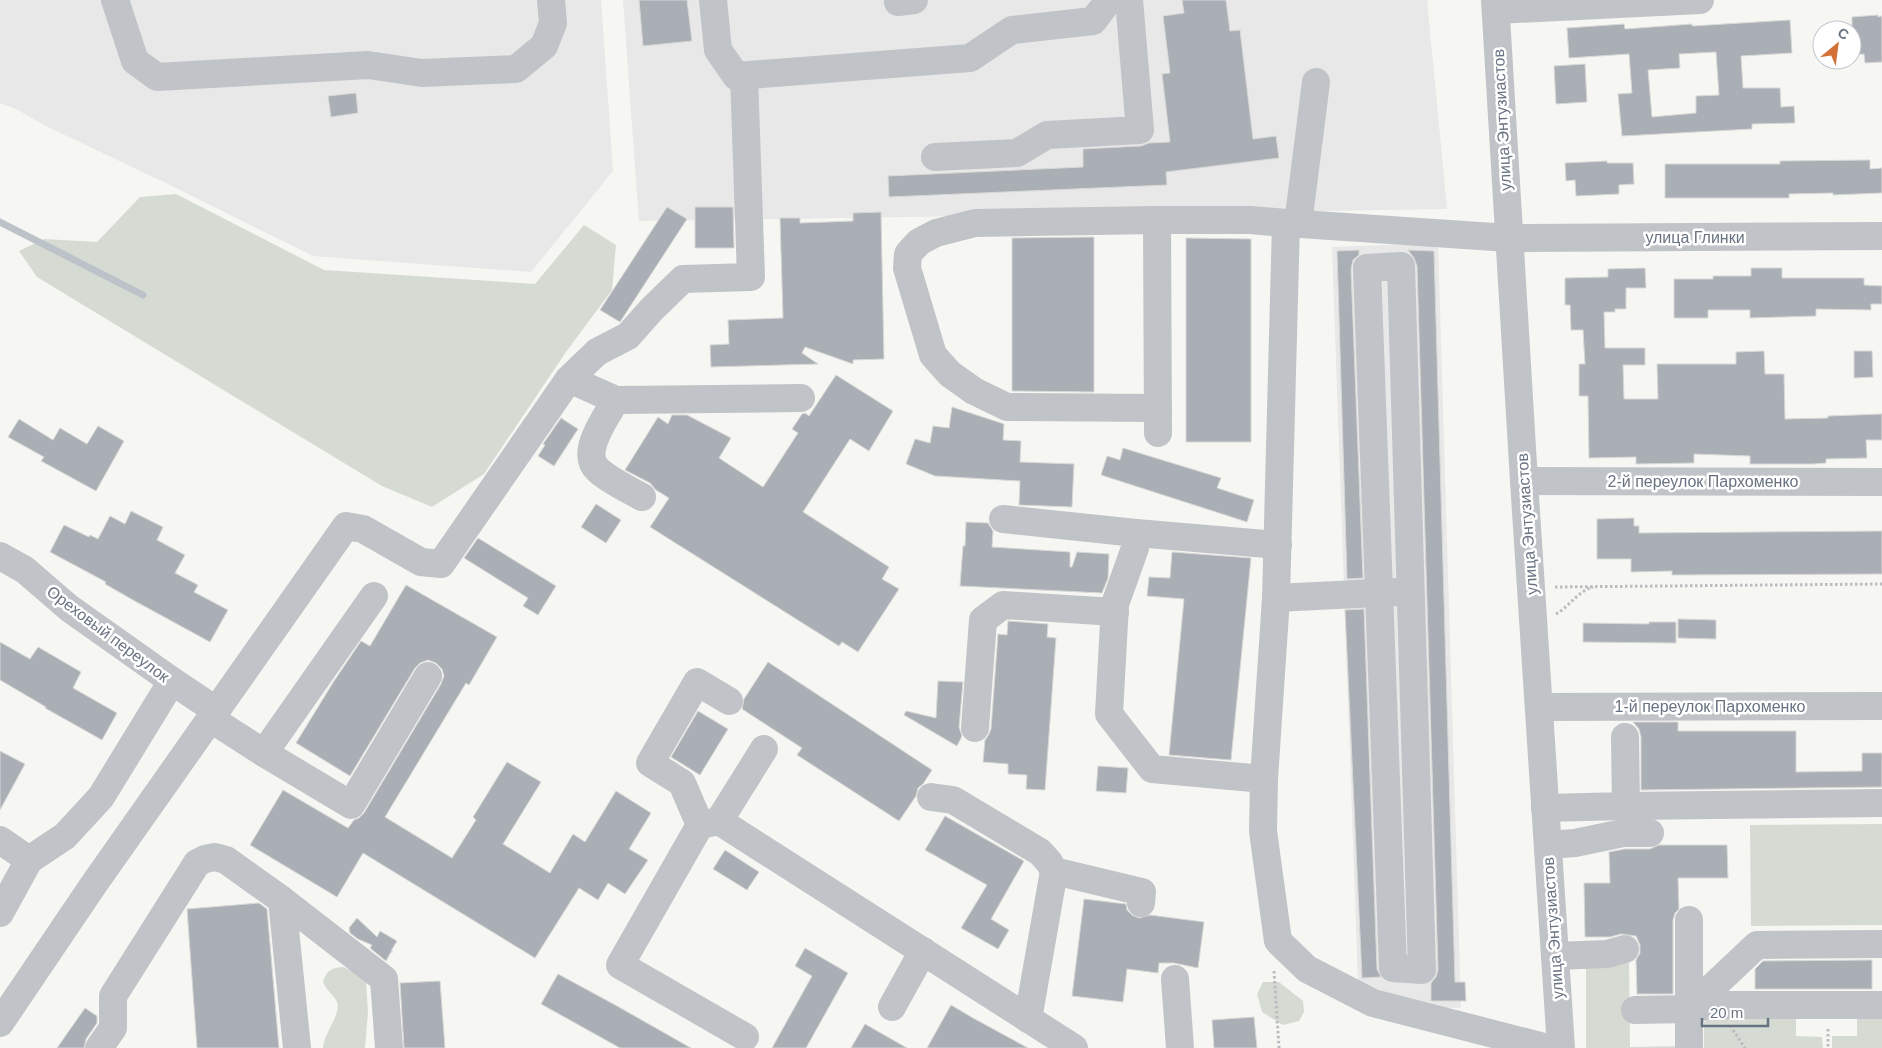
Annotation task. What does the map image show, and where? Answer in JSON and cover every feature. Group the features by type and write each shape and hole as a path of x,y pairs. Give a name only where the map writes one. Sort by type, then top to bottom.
{"street":[{"path":"115,0 135,61 158,76 368,66 422,73 516,69 544,46 553,23 551,0"},
{"path":"713,0 718,50 736,76 970,58 1012,30 1093,21 1109,0"},
{"path":"898,0 898,2 914,0"},
{"path":"935,157 1017,153 1047,135 1140,130 1129,0"},
{"path":"1495,5 1700,0"},
{"name":"улица Энтузиастов","path":"1495,5 1561,1048"},
{"path":"0,1024 94,884 346,526 363,529 421,562 441,564 569,379 597,352 628,336 683,279 751,276 744,76"},
{"path":"1316,82 1292,223 1276,598 1264,779 1264,831 1278,941 1307,969 1373,1003 1548,1048"},
{"name":"улица Глинки","path":"1157,220 1158,420 1007,407 974,392 950,374 933,355 907,268 908,254 919,242 936,233 975,223 1157,220 1250,220 1509,238 1882,236"},
{"path":"1401,266 1410,592 1422,970 1393,968 1368,268 1401,266"},
{"path":"569,379 616,400 801,398"},
{"path":"616,400 595,438 590,454 597,469 642,497"},
{"name":"2-й переулок Пархоменко","path":"1524,481 1882,482"},
{"path":"1003,520 1278,545"},
{"path":"1136,533 1135,548 1115,604 1109,714 1152,769 1264,779"},
{"name":"Ореховый переулок","path":"0,556 25,570 69,608 172,681 264,753 351,805 428,676"},
{"path":"1276,598 1410,592"},
{"path":"264,753 374,596"},
{"path":"975,728 983,620 1003,605 1115,612"},
{"path":"0,913 30,860 65,836 101,797 172,681"},
{"path":"729,701 697,682 650,763 682,783 710,823 923,952 1074,1048"},
{"name":"1-й переулок Пархоменко","path":"1539,707 1882,706"},
{"path":"1625,737 1626,806"},
{"path":"745,1037 620,965 710,823 764,749"},
{"path":"931,797 953,800 1040,852 1049,862 1054,872 1028,1019"},
{"path":"1545,808 1882,803"},
{"path":"1548,845 1576,843 1623,833 1650,833"},
{"path":"0,840 30,860"},
{"path":"99,1048 113,1028 113,996 197,863 214,857 226,860 282,900 384,979 389,1048"},
{"path":"1054,872 1142,892 1141,903"},
{"path":"282,900 297,1048"},
{"path":"1689,920 1690,1048"},
{"path":"1689,1009 1757,945 1882,944"},
{"path":"1555,956 1607,954 1625,949"},
{"path":"892,1007 923,952"},
{"path":"1175,979 1180,1048"},
{"path":"1635,1010 1689,1009 1717,1005 1882,1005"}],"path":[{"path":"1531,587 1882,584"},
{"path":"1533,626 1563,611 1586,589 1598,586"},
{"path":"1278,941 1273,975 1279,1048"}],"shaded area":[{"path":"0,0 601,0 613,171 531,272 313,256 46,126 16,109 0,103"},
{"path":"623,0 1427,0 1447,209 639,221"},
{"path":"176,194 324,270 535,284 584,225 616,245 612,290 566,352 484,474 432,507 382,486 37,277 19,251 44,239 97,242 140,197"},
{"path":"1438,243 1461,1008 1433,1008 1358,984 1332,247"},
{"path":"1882,824 1882,925 1751,926 1750,825"},
{"path":"1586,959 1629,959 1630,1047 1682,1046 1682,1048 1586,1048"},
{"path":"343,967 356,973 366,982 368,1012 365,1048 323,1048 338,1007 336,999 323,982 330,970"},
{"path":"1263,982 1279,982 1303,1001 1304,1012 1299,1021 1283,1025 1262,1012 1257,994"},
{"path":"1796,1013 1796,1036 1822,1037 1823,1048 1704,1048 1704,1022 1719,1014"},
{"path":"1857,1013 1882,1013 1882,1048 1832,1048 1832,1036 1857,1036"}],"building":[{"path":"639,0 687,0 692,41 643,46"},
{"path":"1182,0 1226,0 1230,31 1240,30 1253,139 1276,136 1279,158 1166,172 1167,185 889,197 888,176 1083,167 1083,149 1141,146 1149,143 1170,142 1162,74 1170,73 1163,16 1184,13"},
{"path":"1882,16 1882,62 1865,63 1864,54 1862,54 1862,20 1852,20 1852,17"},
{"path":"1790,20 1792,53 1741,56 1743,88 1780,88 1781,107 1794,106 1795,123 1752,124 1752,129 1622,136 1618,94 1632,93 1629,54 1569,58 1567,28 1624,24 1625,29 1692,24 1692,26","holes":["1716,52 1719,95 1696,96 1696,113 1652,117 1648,70 1680,68 1679,54"]},
{"path":"1585,64 1587,102 1556,104 1554,66"},
{"path":"356,93 358,113 331,117 328,96"},
{"path":"1870,160 1870,169 1882,168 1882,193 1789,194 1789,198 1665,198 1665,164 1780,164 1780,161"},
{"path":"1607,161 1607,163 1633,163 1634,184 1619,185 1619,194 1576,196 1575,180 1566,181 1565,163"},
{"path":"667,207 687,219 620,322 600,310"},
{"path":"695,207 733,207 734,248 695,248"},
{"path":"881,212 884,359 853,360 853,364 805,347 802,353 818,364 711,367 710,345 729,344 728,320 783,318 780,218 800,218 800,223 853,221 853,213"},
{"path":"1094,237 1094,392 1012,391 1012,238"},
{"path":"1186,238 1251,239 1251,442 1186,442"},
{"path":"1359,250 1359,255 1353,260 1351,269 1363,578 1347,579 1337,251"},
{"path":"1408,250 1434,251 1455,982 1465,982 1466,1001 1431,1001 1431,983 1436,977 1438,970 1417,266"},
{"path":"1645,268 1646,288 1626,288 1626,309 1604,312 1605,348 1645,348 1645,365 1623,365 1624,399 1658,399 1657,364 1736,364 1736,352 1764,351 1765,374 1784,374 1785,419 1882,414 1882,440 1866,440 1867,458 1826,459 1826,463 1813,464 1750,464 1750,456 1694,454 1694,463 1636,464 1636,457 1589,458 1588,396 1579,396 1579,364 1585,364 1583,330 1571,330 1570,305 1565,305 1565,278 1608,277 1608,269"},
{"path":"1751,268 1782,268 1782,278 1864,278 1864,285 1882,286 1882,304 1871,304 1871,310 1816,309 1816,316 1750,318 1750,310 1708,310 1708,318 1674,318 1674,279 1713,279 1713,276 1751,276"},
{"path":"1854,351 1872,351 1873,377 1854,378"},
{"path":"836,375 893,411 869,451 850,439 803,512 889,567 882,579 899,589 858,652 842,642 839,646 650,527 669,498 656,490 650,483 625,470 658,417 668,424 672,415 687,415 731,438 719,458 763,487 798,433 792,429 802,414 805,413 809,416"},
{"path":"952,407 1004,424 1003,440 1021,441 1020,462 1074,464 1072,507 1019,505 1020,481 935,476 906,464 915,439 930,443 933,426 949,428"},
{"path":"561,418 578,429 554,466 538,456 545,445 543,444"},
{"path":"19,419 53,440 60,428 87,444 98,426 124,441 96,491 41,461 44,457 8,437"},
{"path":"1123,448 1221,478 1217,488 1254,500 1247,522 1101,475 1107,456 1120,460"},
{"path":"596,504 621,520 606,543 581,527"},
{"path":"131,511 163,527 157,540 185,555 175,573 198,585 194,592 228,610 210,642 50,552 64,525 89,537 90,535 98,539 110,516 125,524"},
{"path":"1634,518 1634,526 1639,526 1639,533 1882,531 1882,574 1672,575 1672,571 1631,572 1631,559 1597,559 1597,519"},
{"path":"966,522 988,523 993,531 992,547 1070,552 1070,567 1072,567 1077,552 1109,554 1108,578 1102,593 960,586"},
{"path":"478,538 556,586 538,615 523,606 528,598 464,558"},
{"path":"1172,552 1251,558 1231,760 1169,755 1184,599 1147,596 1149,577 1170,578"},
{"path":"406,585 497,637 469,685 466,683 385,817 452,858 476,820 473,817 507,762 541,782 503,844 550,873 573,834 585,842 616,791 651,813 629,849 648,860 625,894 608,883 598,900 579,888 535,958 363,853 337,897 250,845 283,790 348,828 354,820 364,813 441,684 444,676 442,669 436,663 428,660 420,663 415,668 350,776 296,743 361,641 370,646"},
{"path":"1364,609 1377,969 1381,977 1362,978 1345,610"},
{"path":"1678,619 1716,620 1716,639 1678,638"},
{"path":"1008,621 1048,624 1047,637 1056,638 1045,790 1026,789 1027,775 1008,774 1008,764 983,762 985,740 991,729 998,634 1007,635"},
{"path":"1649,622 1676,622 1676,643 1583,642 1583,623 1649,624"},
{"path":"0,642 30,659 38,647 81,672 73,688 117,713 102,740 0,680"},
{"path":"768,662 932,770 918,788 916,796 899,821 797,755 802,748 742,709 744,699"},
{"path":"938,681 963,682 959,727 962,736 957,746 904,715 906,711 936,718"},
{"path":"698,711 728,729 700,775 671,757"},
{"path":"1633,722 1678,722 1678,731 1796,731 1796,772 1862,771 1862,753 1882,753 1882,787 1641,790 1641,737 1639,729"},
{"path":"0,751 25,764 0,810"},
{"path":"1098,766 1128,768 1126,793 1096,791"},
{"path":"945,816 1024,861 991,919 1009,930 998,949 961,928 987,885 925,850"},
{"path":"1659,845 1727,845 1728,878 1678,878 1679,909 1675,913 1673,920 1673,994 1637,994 1636,960 1640,953 1640,945 1636,936 1621,934 1610,937 1585,937 1584,883 1610,883 1609,852 1625,849 1650,849"},
{"path":"725,850 759,872 747,890 713,869"},
{"path":"1084,899 1126,904 1127,910 1139,918 1150,915 1204,922 1198,968 1174,963 1159,963 1158,973 1127,969 1123,1002 1072,996"},
{"path":"259,903 267,909 279,1048 197,1048 187,909"},
{"path":"357,918 377,937 380,931 397,941 391,951 393,952 391,952 386,961 370,948 372,945 350,933 349,928"},
{"path":"805,948 848,973 806,1048 772,1048 812,976 795,966"},
{"path":"1872,960 1872,989 1755,989 1755,969 1763,961"},
{"path":"558,974 691,1048 620,1048 541,1004"},
{"path":"440,981 445,1048 404,1048 400,983"},
{"path":"951,1005 973,1018 1028,1048 927,1048"},
{"path":"85,1008 97,1016 97,1023 86,1039 84,1048 57,1048"},
{"path":"1254,1017 1257,1048 1214,1048 1212,1020"},
{"path":"865,1024 907,1048 851,1048"}],"waterway":[{"path":"0,222 143,295"}]}
